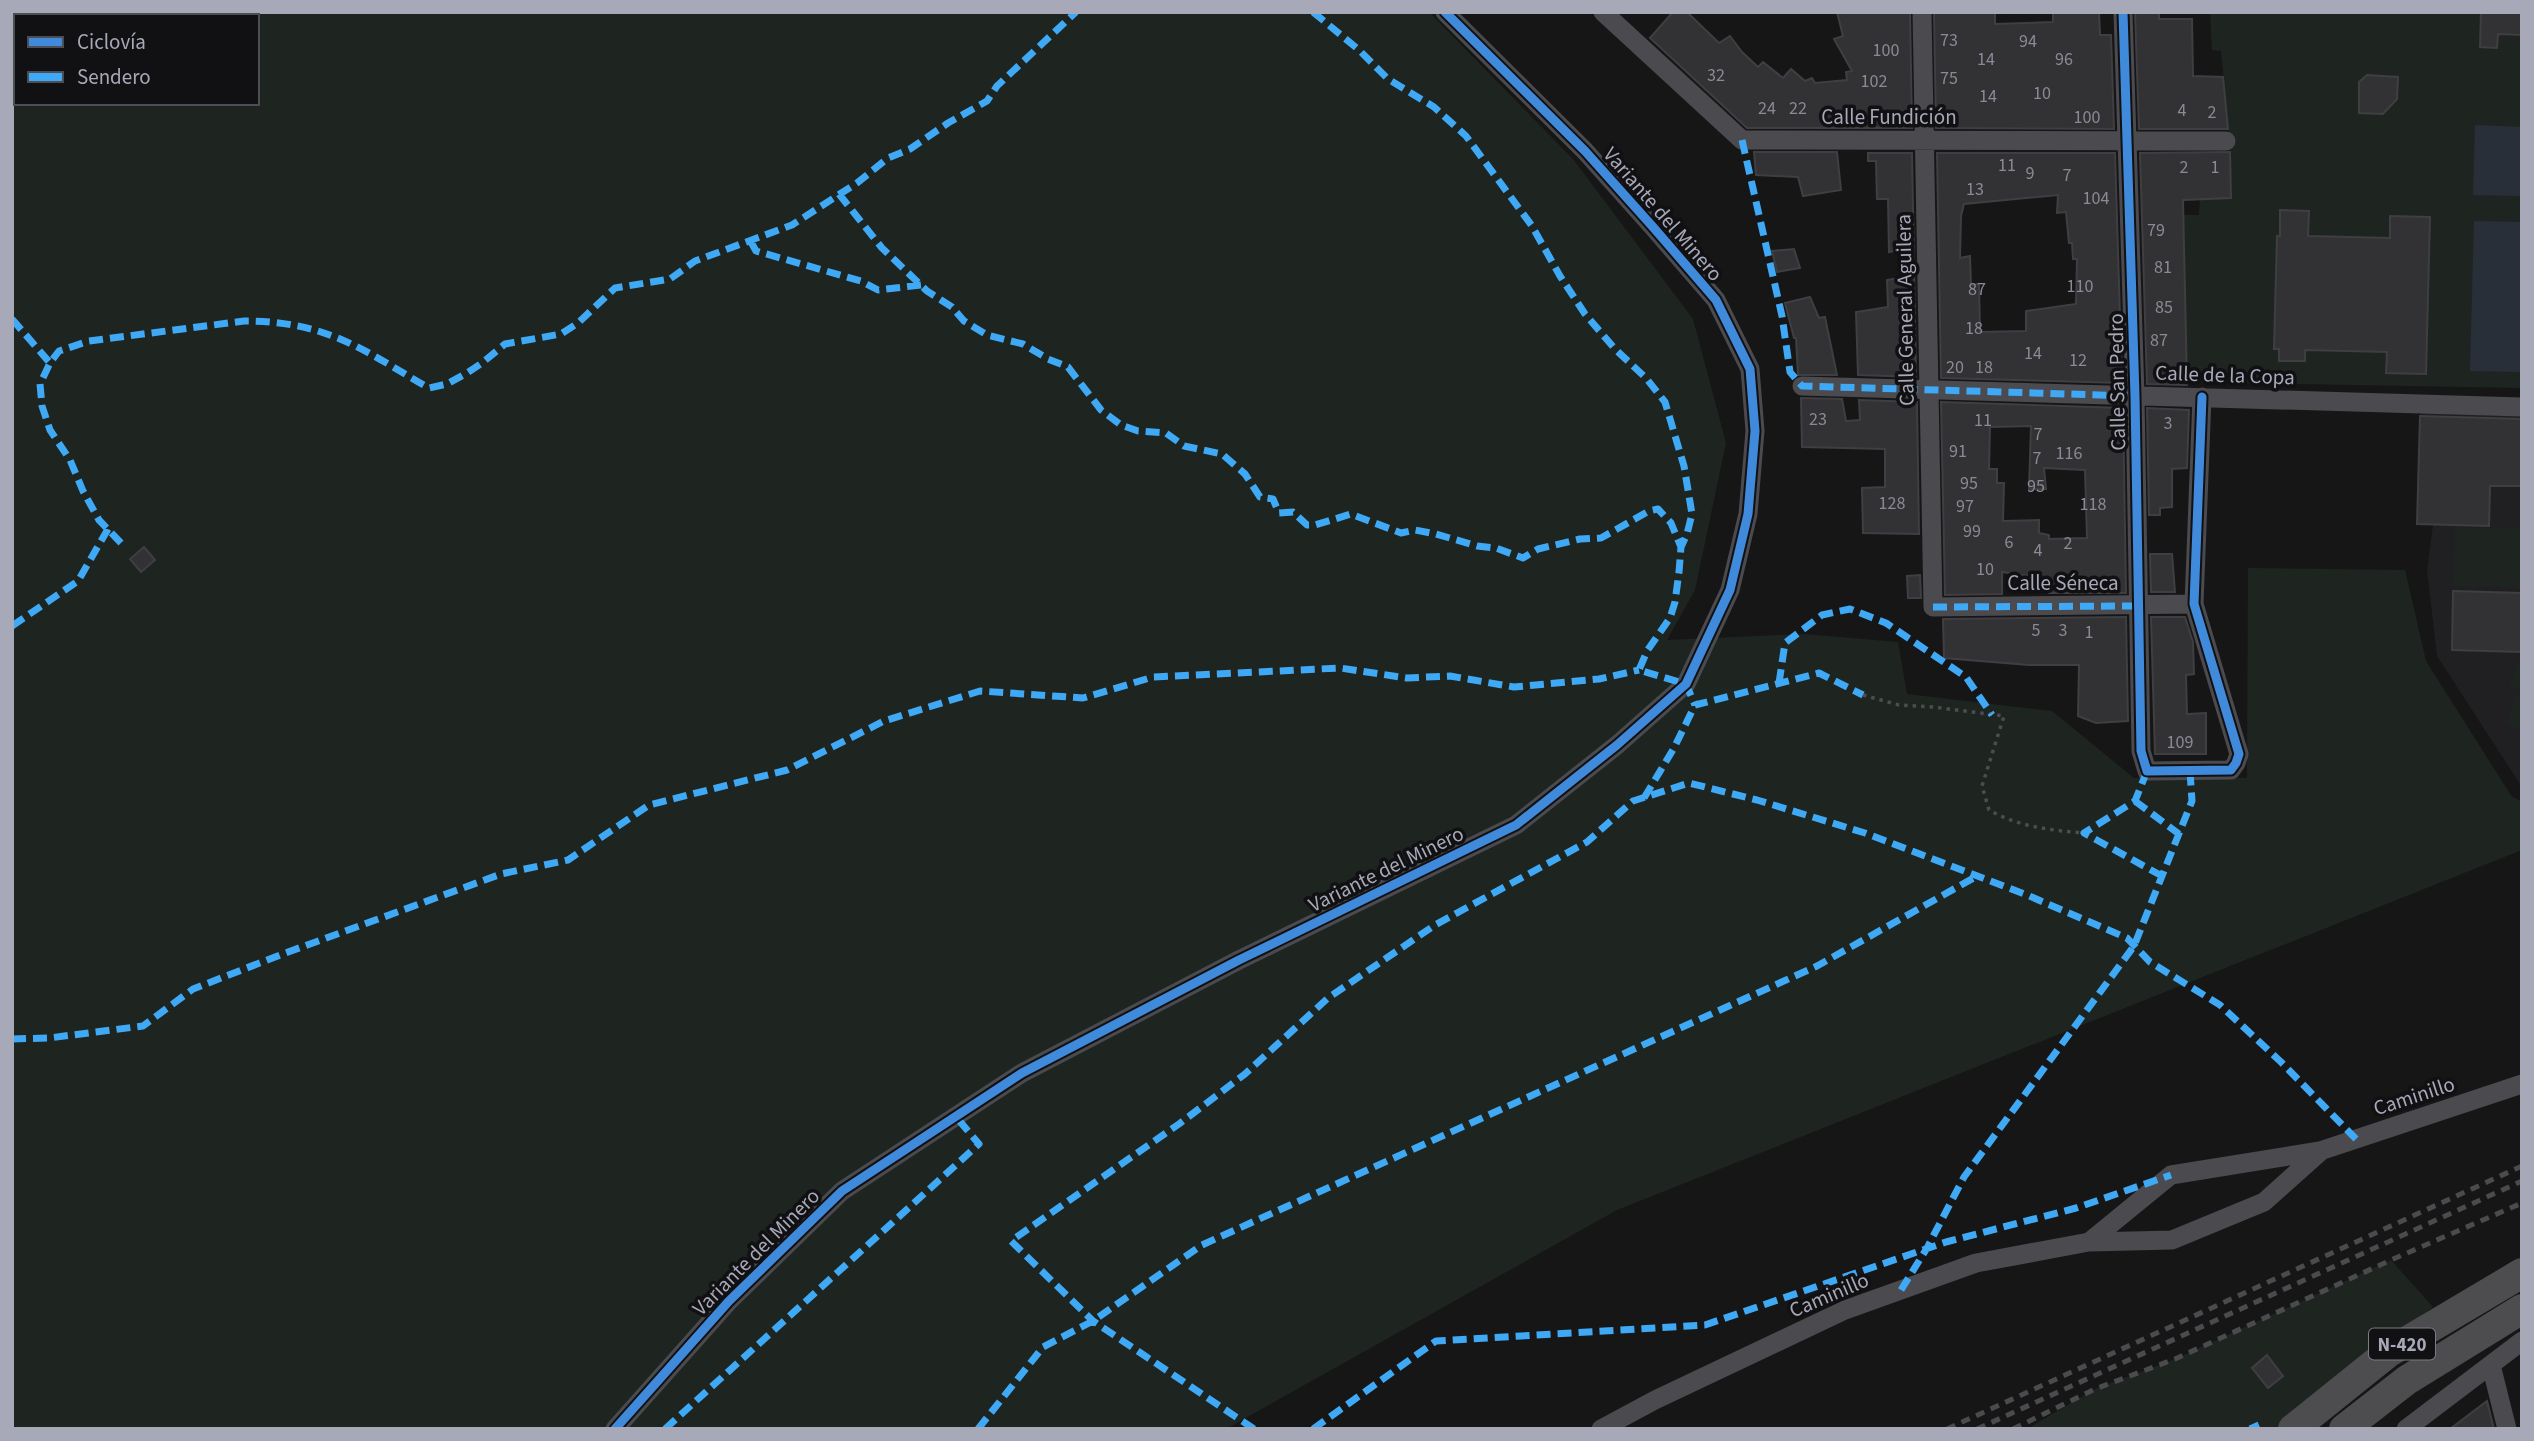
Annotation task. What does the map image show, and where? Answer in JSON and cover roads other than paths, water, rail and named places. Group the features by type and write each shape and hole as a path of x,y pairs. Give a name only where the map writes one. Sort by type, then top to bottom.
{"highway":[{"name":"N-420","path":"2292,1429 2389,1352 2522,1273"},
{"name":"N-420","path":"2344,1429 2407,1380 2522,1309"}],"street":[{"name":"Variante del Minero","path":"615,1429 729,1301 842,1191 1022,1073 1239,960 1516,825 1618,745 1686,684 1730,590 1748,514 1755,431 1750,369 1716,300 1585,152 1445,12"},
{"name":"Calle Fundición","path":"1602,12 1742,140 2226,141"},
{"name":"Calle General Aguilera","path":"1922,12 1933,607"},
{"name":"Calle San Pedro","path":"2123,12 2135,396 2141,751 2147,771 2231,770 2239,754 2194,604"},
{"name":"Calle de la Copa","path":"1802,386 2522,408"},
{"path":"2194,604 2202,397"},
{"name":"Calle Séneca","path":"1933,607 2194,604"},
{"name":"Caminillo","path":"2089,1242 2171,1175 2320,1151 2522,1084"},
{"name":"Caminillo","path":"1601,1429 1654,1400 1845,1310 1976,1263 2089,1242 2172,1240 2264,1202 2320,1151"},
{"path":"2406,1429 2522,1341"},
{"path":"2491,1365 2507,1429"}],"railway":[{"path":"1947,1429 2522,1166"},
{"path":"1977,1429 2522,1181"},
{"path":"2013,1429 2095,1389 2175,1359 2522,1203"}]}
